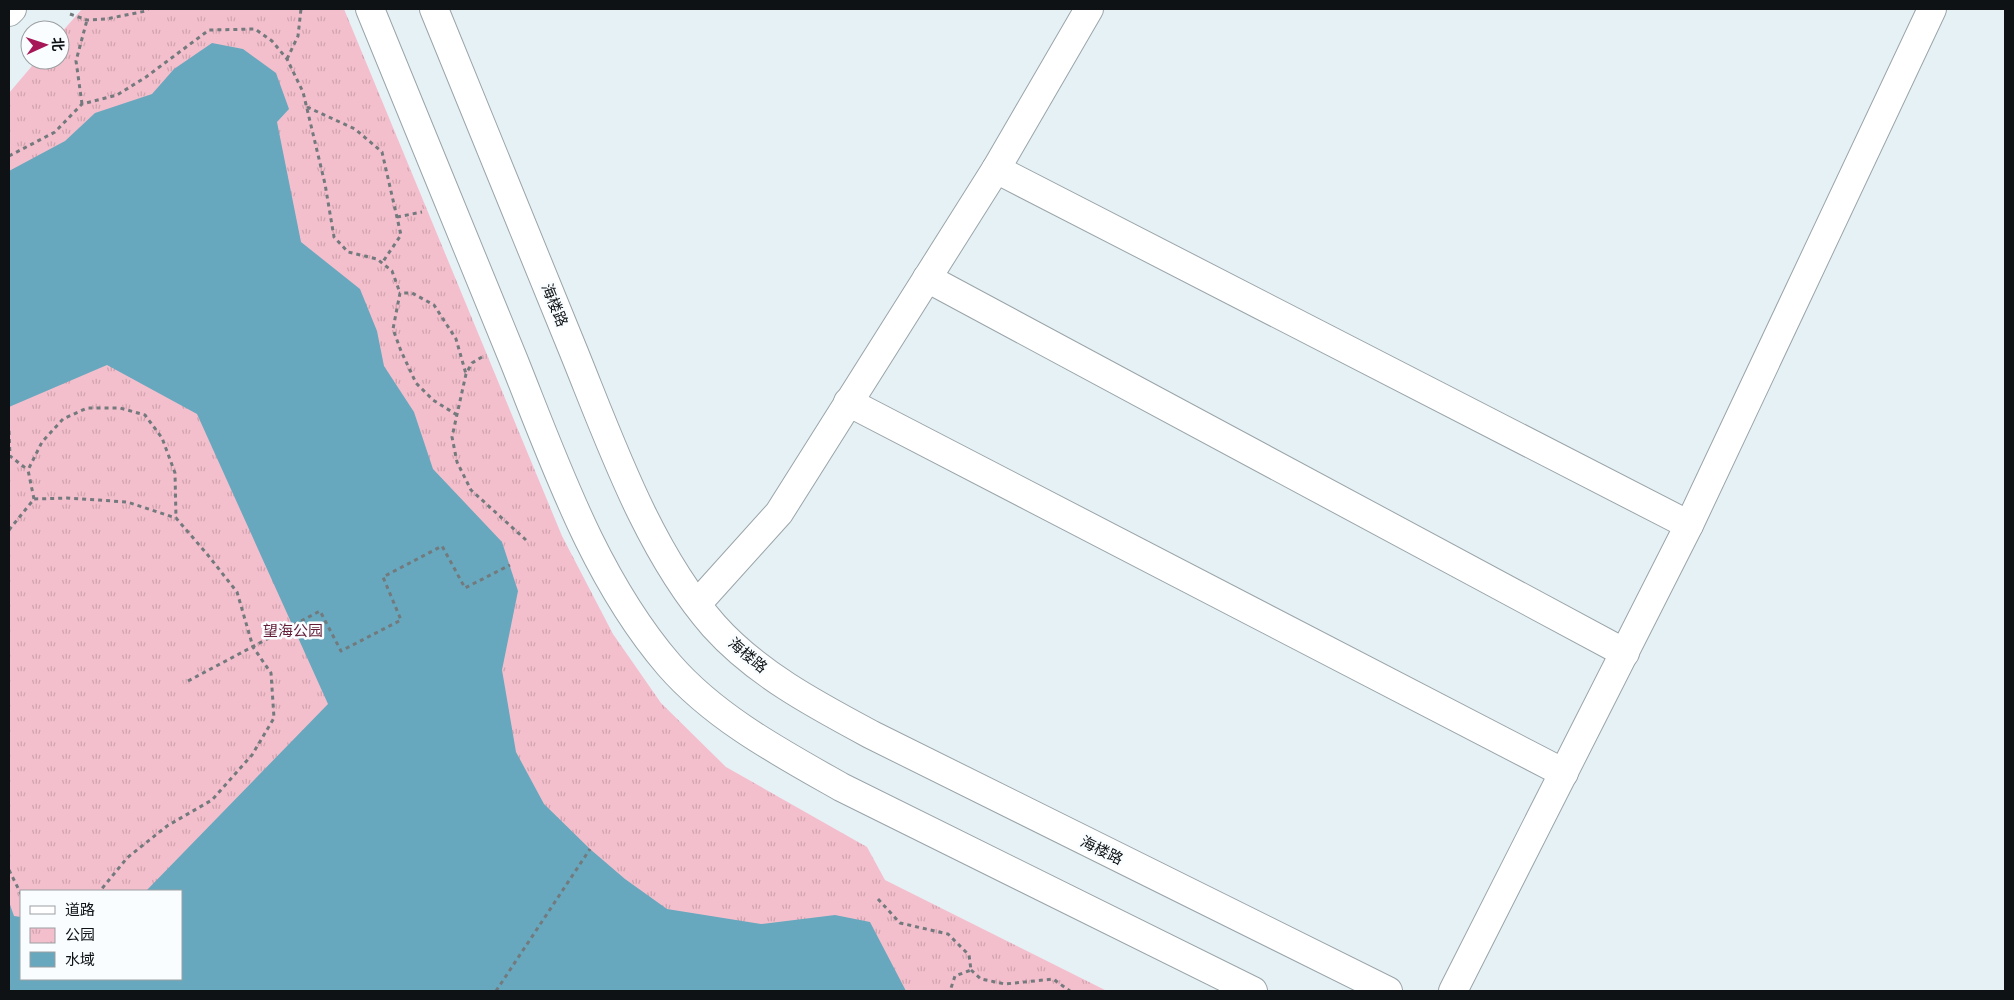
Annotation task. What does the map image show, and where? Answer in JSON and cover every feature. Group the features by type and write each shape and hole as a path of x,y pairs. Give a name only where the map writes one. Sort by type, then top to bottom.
{"street":[{"path":"9,12 12,9"},
{"path":"370,9 574,506 617,593 643,632 671,667 705,699 744,729 833,782 920,827 1253,991"},
{"name":"海楼路","path":"434,9 625,474 647,522 669,563 715,627 743,653 778,680 820,707 938,769 1388,991"},
{"path":"697,604 778,513 996,169 1089,9"},
{"path":"1453,991 1689,525 1932,9"},
{"path":"996,169 1689,525"},
{"path":"927,278 1624,653"},
{"path":"848,402 1564,773"}],"path":[{"path":"70,14 87,20 106,19 148,9"},
{"path":"287,59 298,36 301,9"},
{"path":"82,104 76,61 87,20"},
{"path":"9,156 55,132 82,104 116,95 146,77 209,30 255,29 272,41 287,59 303,92 325,184 334,237 348,252 377,259 392,270 400,293 393,329 401,352 416,382 433,400 457,415"},
{"path":"307,107 355,129 382,152 401,235 382,263"},
{"path":"397,217 426,212"},
{"path":"400,293 412,293 434,305 456,340 466,374"},
{"path":"486,355 472,363 466,374 452,437 457,462 471,490 526,540"},
{"path":"34,499 28,470 42,442 63,419 87,408 120,408 145,415 162,438 174,473 176,518"},
{"path":"9,432 10,456 28,470"},
{"path":"9,530 34,499 67,498 127,502 176,518 237,592 253,647 271,673 274,718 252,754 212,800 167,826 127,858 101,890"},
{"path":"188,682 320,611 341,651 401,620 383,577 442,546 465,588 510,564"},
{"path":"496,991 590,849"},
{"path":"9,870 20,892"},
{"path":"878,899 900,923 948,934 969,955 971,970 981,979 1005,984 1054,979 1070,991"},
{"path":"950,991 955,976 971,970"}],"green space":[{"name":"望海公园","path":"82,9 344,9 562,536 613,634 661,703 726,767 867,847 885,880 1107,991 9,991 9,93 29,70 70,70 70,23"}],"water":[{"path":"212,43 243,49 276,73 289,109 277,122 301,242 360,289 377,331 384,366 414,412 433,469 502,542 518,591 502,670 516,752 544,804 590,849 625,879 667,909 761,924 835,915 870,922 906,991 9,991 9,902 14,916 20,917 20,980 182,980 182,890 147,890 328,704 197,414 107,365 9,407 9,171 65,141 95,113 152,94 174,69"}]}
